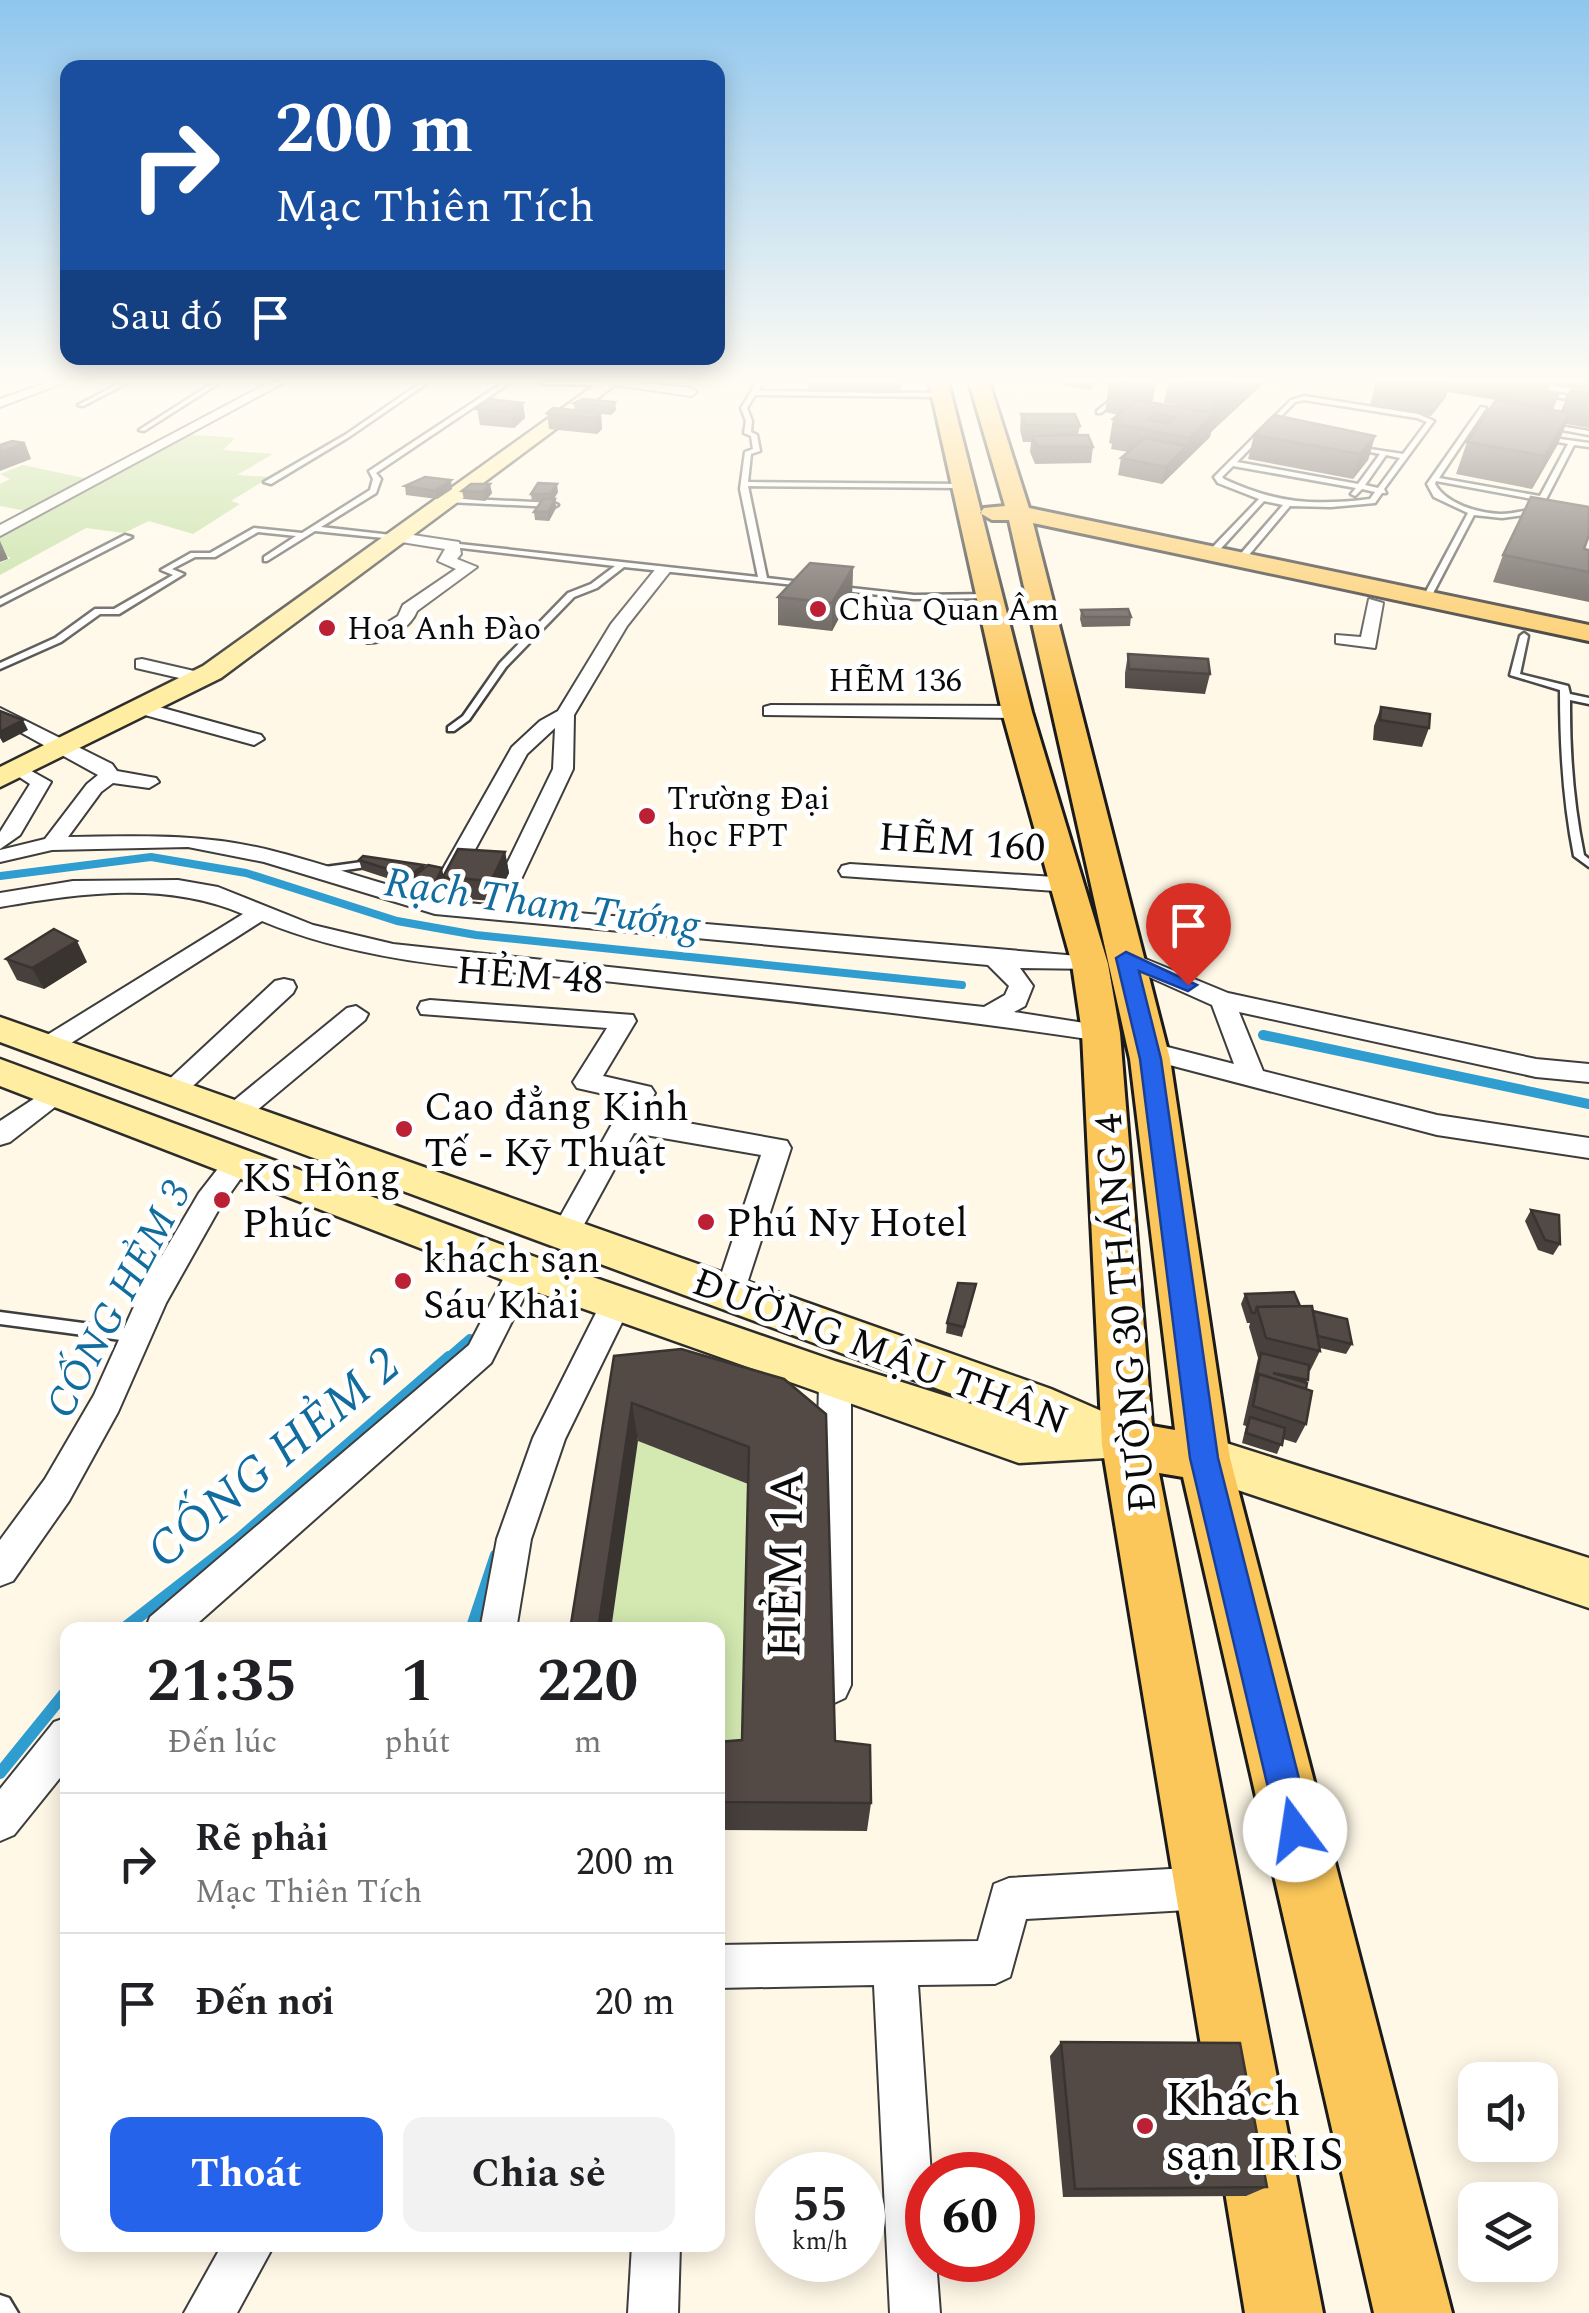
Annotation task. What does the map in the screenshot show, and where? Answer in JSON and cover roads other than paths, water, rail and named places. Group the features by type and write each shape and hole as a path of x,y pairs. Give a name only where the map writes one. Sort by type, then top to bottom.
{"main road":[{"path":"11,765 65,744 201,678 464,490"},
{"name":"ĐƯỜNG 30 THÁNG 4","path":"963,490 1018,712 1070,885 1148,1051 1204,1458 1413,2313"},
{"name":"ĐƯỜNG 30 THÁNG 4","path":"1011,490 1108,961 1101,1033 1118,1442 1284,2313"},
{"path":"970,522 1020,522 1211,554 1589,633"},
{"path":"1020,522 1094,542 1589,650"},
{"name":"ĐƯỜNG MẬU THÂN","path":"0,1029 1034,1403 1118,1442"},
{"name":"ĐƯỜNG MẬU THÂN","path":"0,1072 616,1304 1019,1442 1118,1442"},
{"path":"749,1351 750,1300"},
{"path":"1118,1442 1204,1458 1589,1583"}],"street":[{"path":"0,531 77,490"},
{"path":"373,639 406,619 408,609 469,567 446,561 453,554 453,545 400,538"},
{"path":"443,873 519,751 565,714 620,624 664,569"},
{"path":"1342,639 1370,644 1375,603"},
{"path":"142,664 201,678"},
{"path":"141,708 254,739"},
{"name":"HẼM 136","path":"772,711 1018,712"},
{"path":"0,714 65,744 105,768 109,776"},
{"path":"494,912 562,769 565,714"},
{"path":"0,843 13,831 41,782 11,765"},
{"path":"52,844 94,788 109,776 149,782"},
{"path":"0,856 52,844 188,841 230,847 435,907 992,958 1108,961 1222,1000 1536,1068 1589,1073"},
{"name":"HẼM 160","path":"850,871 1070,885"},
{"path":"0,900 72,888 178,886 210,892 306,931 394,951 988,1016 1101,1033"},
{"path":"48,1046 260,912"},
{"path":"988,1016 1016,1000 1020,986 1007,967 992,958"},
{"path":"172,1091 284,988"},
{"path":"1222,1000 1252,1076"},
{"name":"HẺM 48","path":"430,1008 624,1021 586,1082 642,1092 628,1122"},
{"path":"236,1114 356,1014"},
{"path":"1148,1051 1438,1125 1589,1148"},
{"path":"0,1135 55,1094"},
{"path":"565,1233 628,1122 778,1148 750,1300"},
{"path":"0,1570 57,1490 108,1402 152,1300 209,1201 237,1164"},
{"path":"171,1622 480,1354 523,1270"},
{"path":"499,1622 514,1538 549,1438 616,1304"},
{"name":"HẺM 1A","path":"832,1728 836,1381"},
{"path":"0,1820 60,1746"},
{"path":"725,1966 994,1962 1009,1899 1206,1888"},
{"path":"895,1963 915,2313"},
{"path":"209,2313 246,2252"},
{"path":"654,2313 656,2252"}],"lane":[{"path":"266,559 374,490"},
{"path":"746,490 748,519 763,580"},
{"path":"1239,490 1261,501 1286,506 1372,501 1383,491"},
{"path":"1349,502 1358,490"},
{"path":"1377,490 1383,491"},
{"path":"1432,490 1472,512 1525,514 1536,510 1548,490"},
{"path":"1491,490 1558,505"},
{"path":"450,500 555,505"},
{"path":"1211,554 1261,501"},
{"path":"1240,560 1286,506"},
{"path":"1426,600 1472,512"},
{"path":"317,529 400,538"},
{"path":"0,666 58,640 98,611 116,612 180,574 165,570 194,555 210,555 255,531 303,536"},
{"path":"0,602 128,537"},
{"path":"453,545 914,597 990,596"},
{"path":"451,729 466,718 503,665 571,595 594,586 622,564"},
{"path":"1524,636 1515,675 1565,688 1563,737 1570,814 1578,856 1589,864"},
{"path":"1564,696 1589,701"},
{"path":"318,872 369,862 386,864"},
{"path":"0,1318 136,1336"},
{"path":"0,2307 5,2313"}],"waterway":[{"name":"Rạch Tham Tướng","path":"0,876 151,857 246,873 397,921 476,935 962,985"},
{"name":"Rạch Tham Tướng","path":"1263,1035 1589,1104"},
{"name":"CỐNG HẺM 2","path":"447,1359 470,1339"},
{"name":"CỐNG HẺM 2","path":"132,1622 239,1539 449,1357"},
{"path":"474,1622 496,1555"},
{"name":"CỐNG HẺM 2","path":"0,1773 60,1699"}],"place":[{"name":"Chùa Quan Âm","path":"818,609"},
{"name":"Hoa Anh Đào","path":"327,628"},
{"name":"Trường Đại học FPT","path":"647,816"},
{"name":"Cao đẳng Kinh Tế - Kỹ Thuật","path":"404,1129"},
{"name":"KS Hồng Phúc","path":"222,1200"},
{"name":"Phú Ny Hotel","path":"706,1222"},
{"name":"khách sạn Sáu Khải","path":"403,1281"},
{"name":"Khách sạn IRIS","path":"1145,2126"}],"water label":[{"name":"CỐNG HẺM 3","path":"117,1298"}]}
